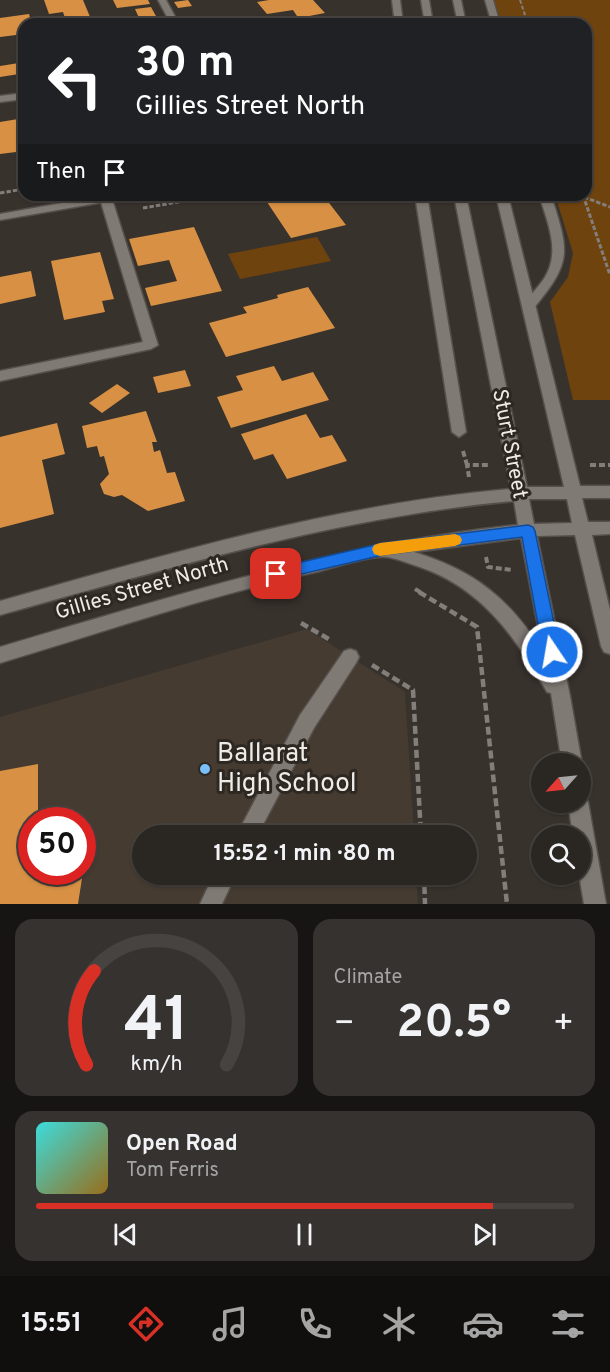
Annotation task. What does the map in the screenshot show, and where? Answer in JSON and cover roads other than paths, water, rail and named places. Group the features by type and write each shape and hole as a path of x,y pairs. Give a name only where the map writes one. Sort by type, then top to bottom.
{"main road":[{"path":"162,0 172,18"},
{"path":"396,0 398,18"},
{"path":"425,0 428,18"},
{"path":"457,0 461,18"},
{"path":"489,0 494,18"},
{"path":"0,99 18,97"},
{"path":"0,217 94,201"},
{"path":"0,376 151,345 107,201"},
{"path":"422,201 459,432"},
{"name":"Sturt Street","path":"461,201 561,696 570,753"},
{"path":"503,201 581,528 606,612 610,646"},
{"path":"528,306 555,275 560,259 558,241 547,201"},
{"name":"Gillies Street North","path":"0,608 299,528 393,508 573,491 610,492"},
{"name":"Gillies Street North","path":"0,655 292,569 383,549 528,531 610,528"},
{"path":"383,549 460,576 486,597 511,621 531,646 561,696"},
{"path":"252,825 290,753 350,657"},
{"path":"580,813 595,904"},
{"path":"211,904 220,885"}],"place":[{"name":"Ballarat High School","path":"205,769"}]}
